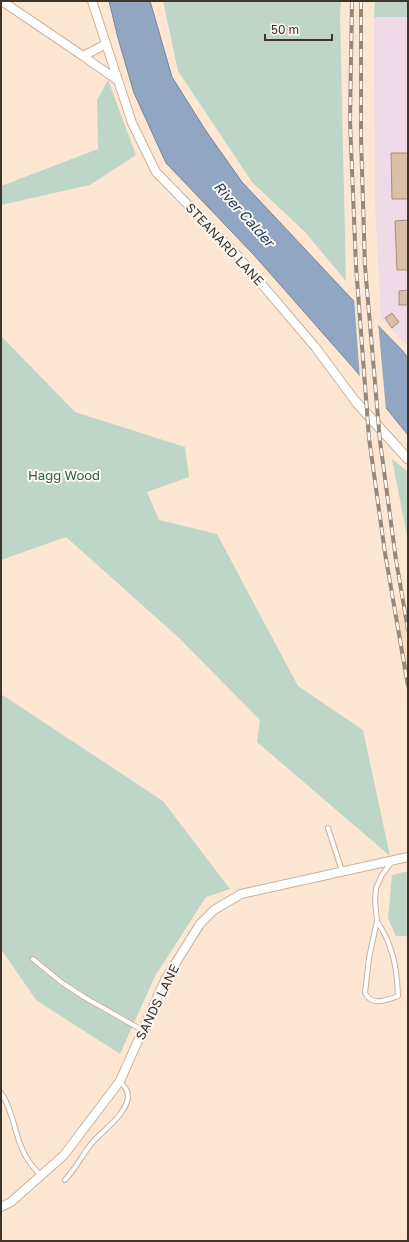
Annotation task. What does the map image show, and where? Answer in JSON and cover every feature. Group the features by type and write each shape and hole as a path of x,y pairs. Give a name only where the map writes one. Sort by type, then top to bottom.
{"street":[{"path":"2,1 117,80"},
{"name":"STEANARD LANE","path":"92,1 132,123 156,172 236,254 316,348 356,402 408,460"},
{"path":"83,56 106,44"},
{"name":"SANDS LANE","path":"1,1207 11,1202 64,1155 120,1081 165,980 200,924 214,910 241,894 408,857"}],"lane":[{"path":"328,828 342,872"},
{"path":"377,921 390,944 395,962 398,996 387,1000 374,1002 367,997 365,993 369,958 377,921 375,901 376,888 382,875 392,860"},
{"path":"32,959 61,982 84,997 143,1030"},
{"path":"65,1180 80,1162 92,1144 109,1127 125,1107 128,1097 127,1090 120,1081"},
{"path":"1,1093 10,1112 23,1151 41,1177"}],"shaded area":[{"path":"374,17 408,17 408,346 381,319 375,203"},
{"path":"408,609 408,697 392,611"}],"green space":[{"path":"163,1 341,1 340,15 346,281 305,232 252,182 178,71"},
{"path":"375,1 408,1 408,17 374,17"},
{"path":"108,80 136,155 90,185 1,205 1,186 98,149 97,100"},
{"name":"Hagg Wood","path":"1,336 75,412 185,447 189,477 147,492 159,520 217,534 298,686 363,730 390,856 257,742 260,720 178,637 66,537 1,560"},
{"path":"392,459 408,472 408,541"},
{"path":"1,694 163,801 230,889 206,897 155,976 120,1054 36,1000 1,949"},
{"path":"408,871 408,936 396,936 388,919 392,875"}],"water":[{"name":"River Calder","path":"109,1 150,1 172,77 206,131 242,182 408,358 408,435 357,372 254,255 166,163 134,93"}],"pier":[{"path":"354,298 378,322 386,410 360,379"}],"building":[{"path":"391,153 408,153 408,199 392,199"},
{"path":"408,220 408,270 397,270 395,221"},
{"path":"408,290 408,305 399,305 399,291"},
{"path":"392,313 399,322 392,328 385,318"}],"railway":[{"path":"352,1 350,121 356,266 369,438 385,553 408,686"},
{"path":"361,1 361,138 365,266 380,441 396,560 408,630"}]}
